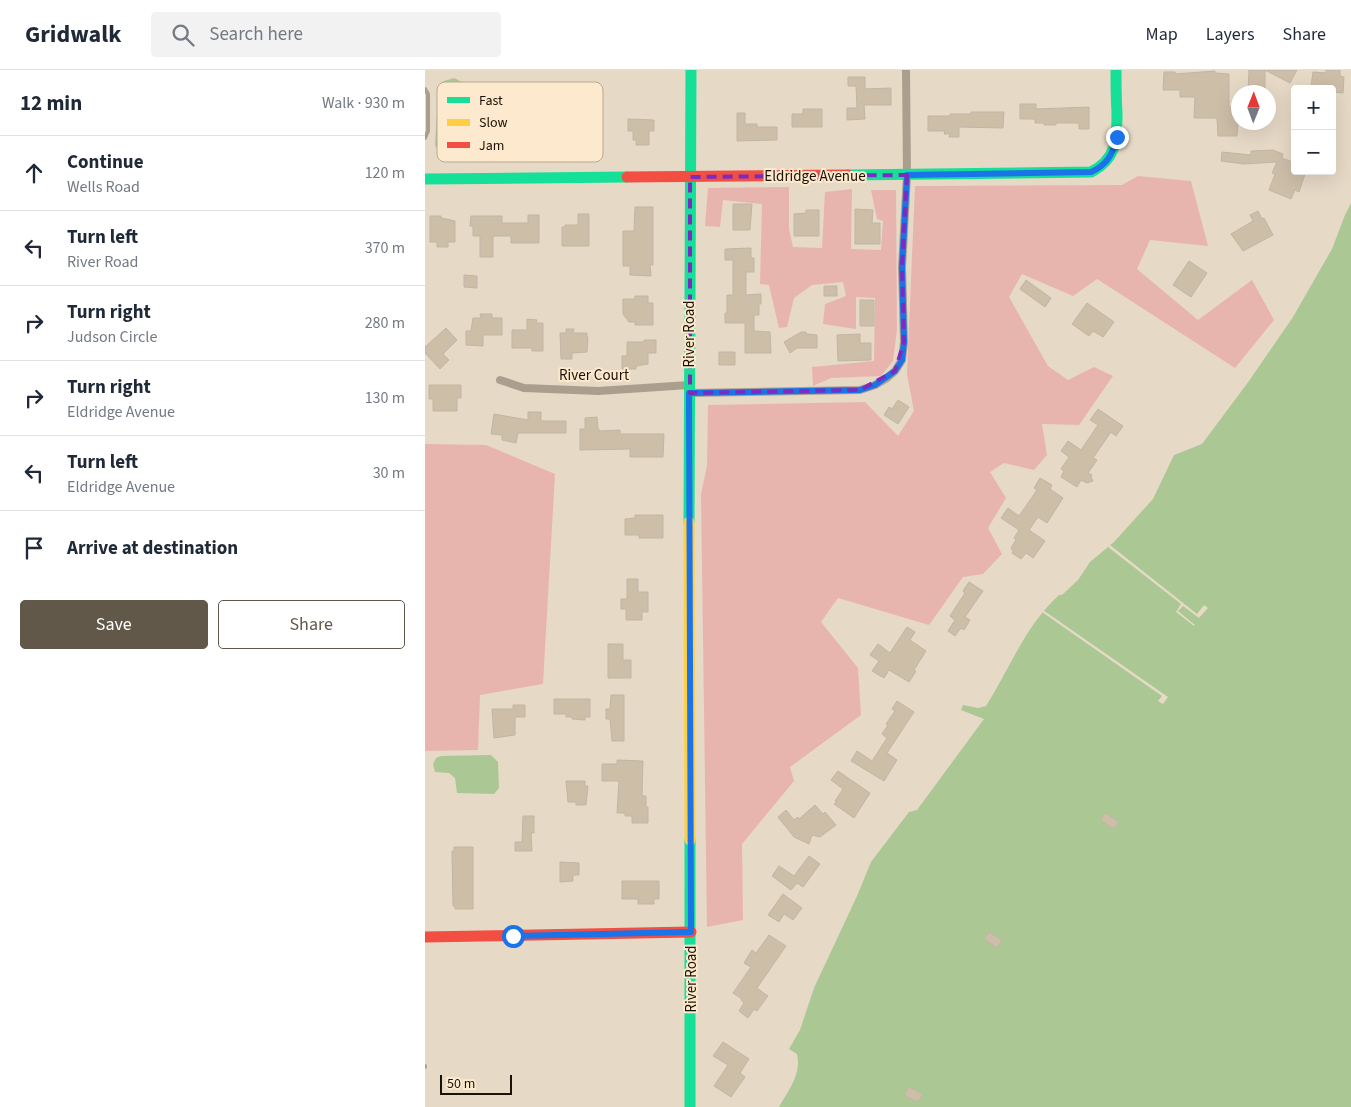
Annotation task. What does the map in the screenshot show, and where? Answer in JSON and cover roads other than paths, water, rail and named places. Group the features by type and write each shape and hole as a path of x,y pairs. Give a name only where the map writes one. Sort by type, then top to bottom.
{"street":[{"name":"River Road","path":"689,1107 691,1085 689,177 691,70"},
{"name":"River Court","path":"500,380 524,388 598,391 689,389 860,390 875,385 895,371 902,360 904,342 902,267 907,175 906,70"},
{"name":"Eldridge Avenue","path":"425,179 1091,172 1101,168 1111,157 1117,137 1116,70"},
{"path":"425,937 691,932"}],"lane":[{"path":"425,88 428,94 428,131 425,138"}]}
